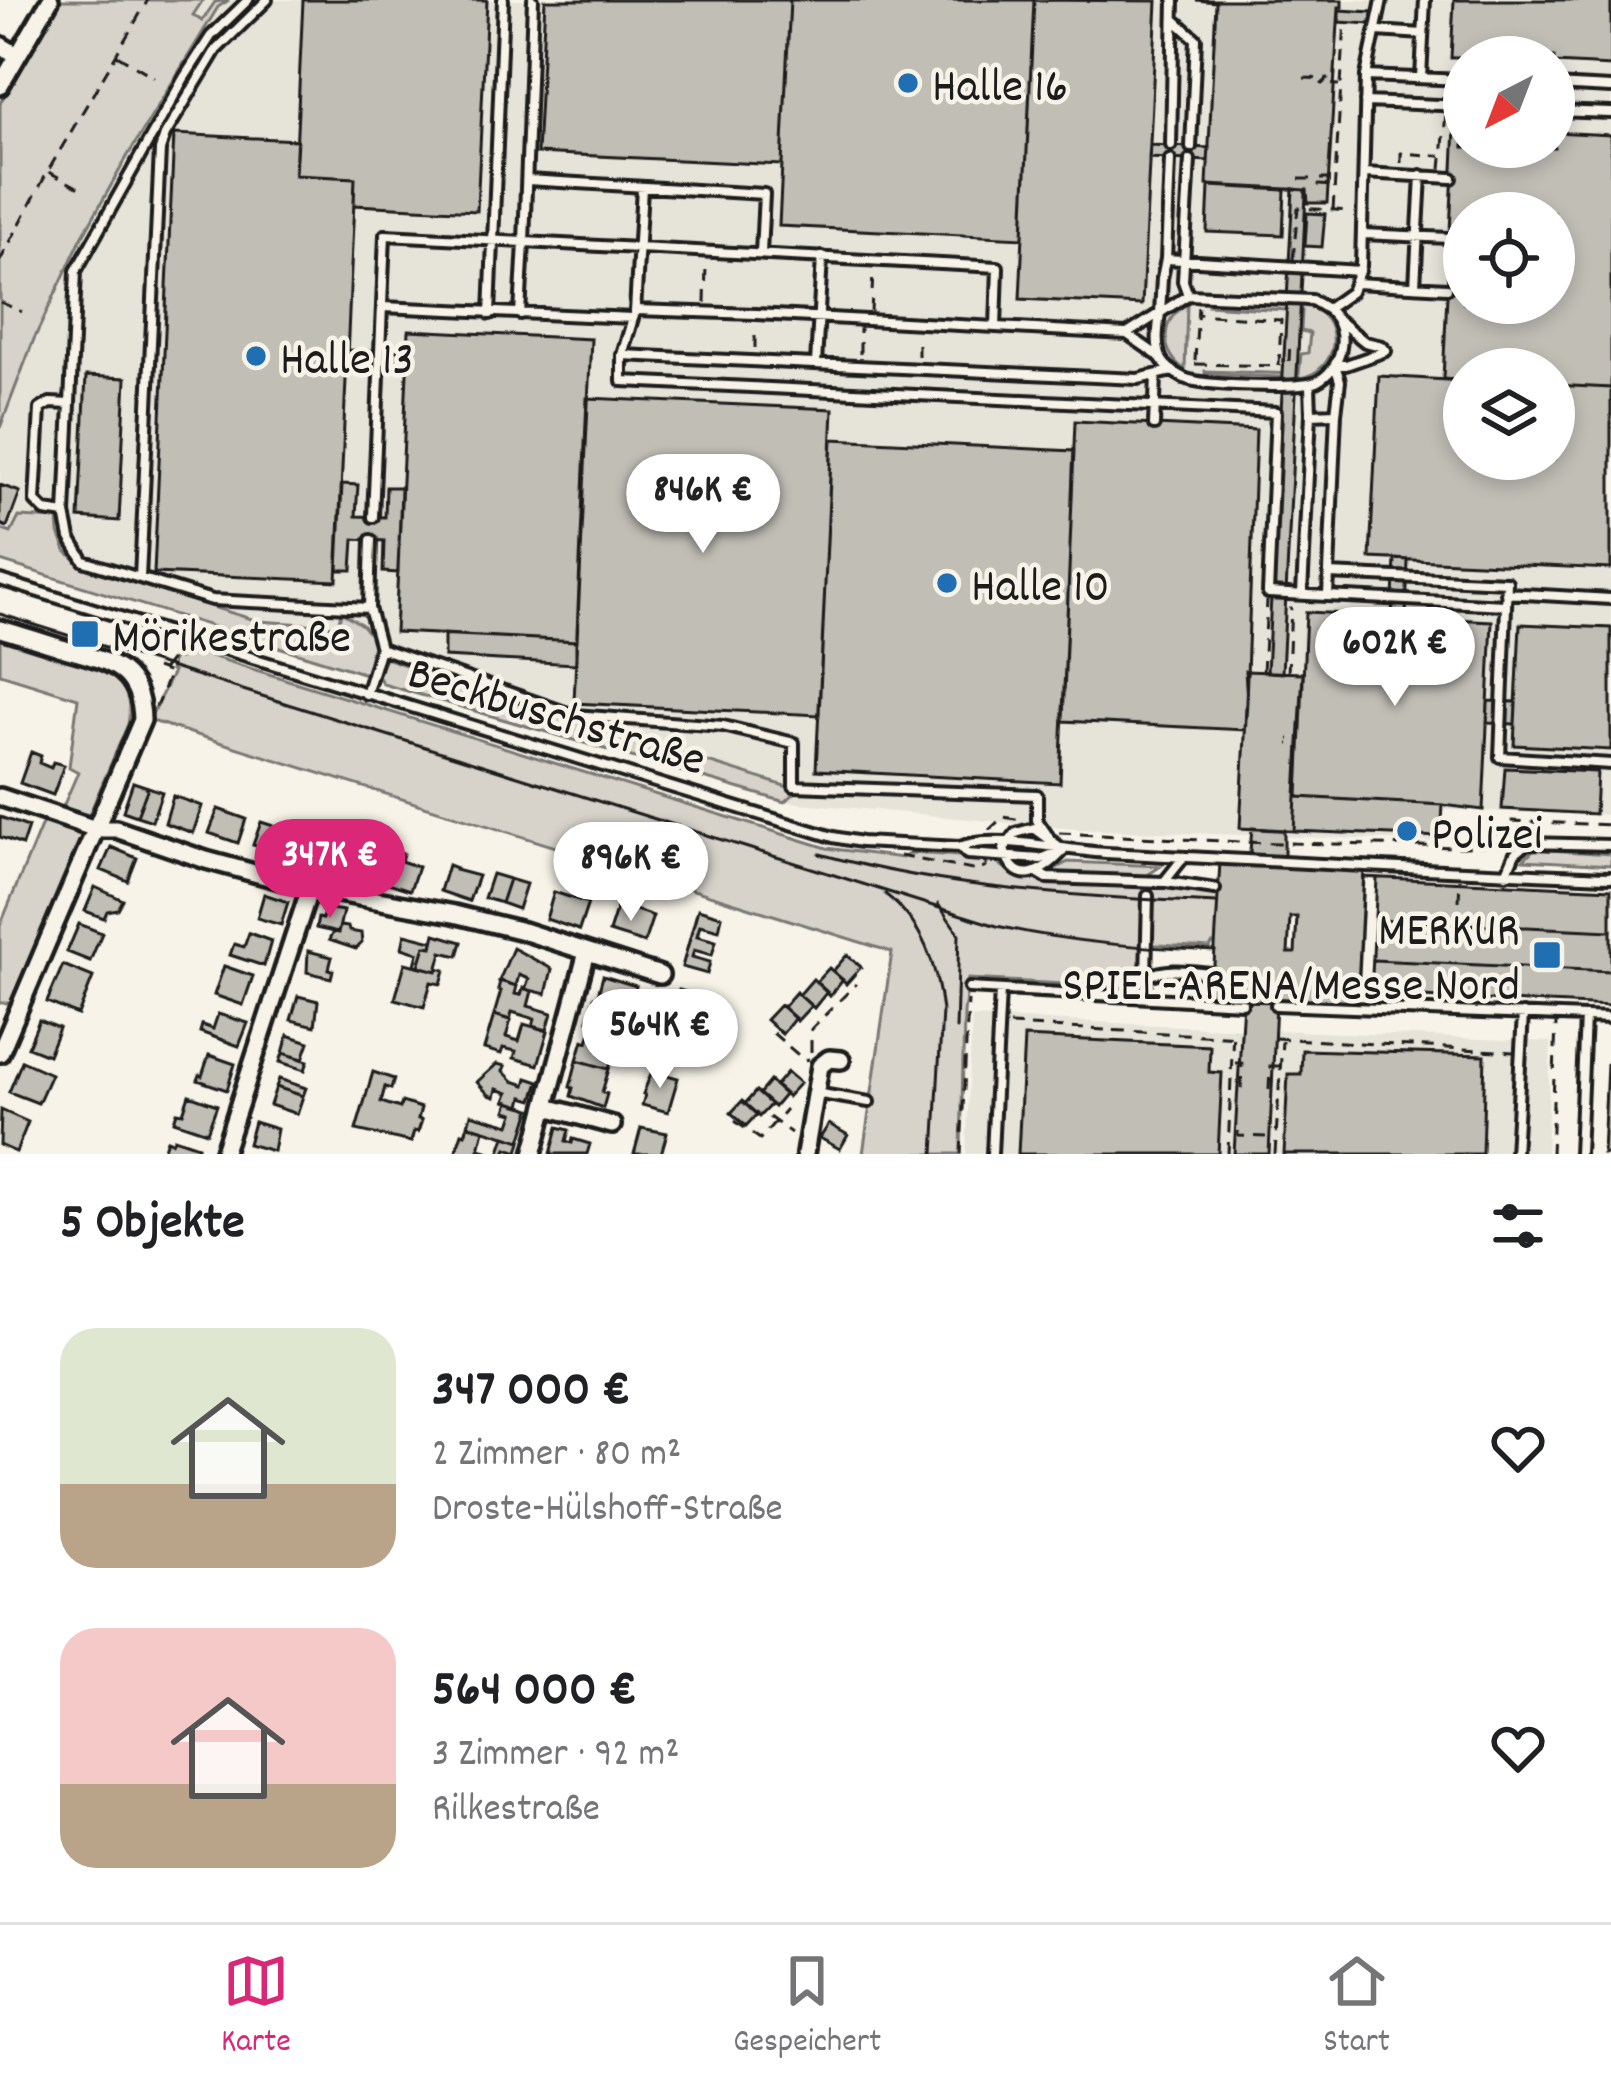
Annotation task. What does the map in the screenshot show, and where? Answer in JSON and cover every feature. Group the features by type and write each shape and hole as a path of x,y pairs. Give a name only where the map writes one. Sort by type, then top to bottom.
{"street":[{"path":"0,86 50,0"},
{"path":"0,45 17,55"},
{"path":"0,629 112,663 128,676 142,706 142,720 96,829 8,1012 0,1053"},
{"path":"0,797 206,860 310,888 523,931 660,975"},
{"path":"223,1154 310,888"},
{"path":"533,1154 587,952"},
{"path":"806,1146 816,1062 841,1060"},
{"path":"547,1106 612,1125"}],"lane":[{"path":"248,0 211,36 172,97 76,272 65,514 70,538 84,562 212,600 369,608"},
{"path":"140,578 160,150 164,134 216,50 267,0"},
{"path":"490,314 503,0"},
{"path":"520,314 533,0"},
{"path":"1171,145 1174,0"},
{"path":"1328,309 1352,292 1360,272 1366,76 1382,0"},
{"path":"1421,78 1425,0"},
{"path":"1174,19 1196,38 1191,147"},
{"path":"1377,31 1423,34"},
{"path":"1366,76 1443,79"},
{"path":"1575,86 1611,88"},
{"path":"1365,102 1443,106"},
{"path":"1575,112 1611,113"},
{"path":"1160,357 1157,336 1170,160"},
{"path":"1190,160 1183,281 1193,295"},
{"path":"1364,173 1452,178"},
{"path":"1415,286 1421,176"},
{"path":"526,180 764,194 761,253"},
{"path":"642,187 634,314 622,355 622,381 1276,412 1268,593 1505,605"},
{"path":"1363,234 1443,238"},
{"path":"373,517 385,235 998,267 996,328"},
{"path":"816,364 821,257"},
{"path":"1166,259 1360,272"},
{"path":"1356,283 1443,288"},
{"path":"1127,334 1193,295 1312,300 1365,342 1386,351 1346,365 1335,364"},
{"path":"382,307 490,314 704,311 1127,334 1184,378 1297,387 1323,379 1335,364 1342,342 1335,318"},
{"path":"622,355 1127,379 1172,370"},
{"path":"1328,595 1340,381 1335,364"},
{"path":"1154,425 1156,376"},
{"path":"1296,594 1310,385"},
{"path":"65,514 45,511 35,501 40,410 50,403 70,404"},
{"path":"1311,414 1336,413"},
{"path":"366,694 380,648 369,608 371,540"},
{"path":"1329,574 1507,582 1500,757 1611,764"},
{"name":"Beckbuschstraße","path":"0,580 833,837 960,847 1007,842 1028,828 1048,836"},
{"path":"1506,593 1611,598"},
{"path":"380,648 574,715 723,726 794,743 794,786 1037,796 1036,820 1064,850"},
{"path":"1064,850 1041,859 1005,856 1004,849 1007,842 1064,850 1611,878"},
{"path":"1506,874 1515,853 1527,843 1611,845"},
{"name":"Beckbuschstraße","path":"960,847 968,854 1005,856 1025,874 1037,872 1047,878 1164,881 1215,889"},
{"path":"1037,872 1064,850"},
{"path":"1164,881 1185,856"},
{"path":"1145,998 1148,896"},
{"path":"1146,977 1170,970 1212,973"},
{"path":"969,988 1242,1003"},
{"path":"992,1154 1000,990"},
{"path":"1276,1005 1611,1018"},
{"path":"1515,1154 1523,1013"},
{"path":"1580,1154 1585,1017"},
{"path":"814,1093 869,1102"}],"path":[{"path":"0,261 148,0"},
{"path":"1333,210 1345,22"},
{"path":"115,54 154,77"},
{"path":"1304,78 1341,85"},
{"path":"1441,177 1443,146"},
{"path":"1400,175 1401,153 1442,156"},
{"path":"48,171 81,189"},
{"path":"1299,179 1328,179 1319,185 1334,186"},
{"path":"1293,269 1298,208 1364,212"},
{"path":"704,311 706,252"},
{"path":"860,365 874,259"},
{"path":"1193,295 1195,364 1279,366 1281,320 1196,314"},
{"path":"0,302 22,312"},
{"path":"754,361 756,314"},
{"path":"917,368 919,321"},
{"path":"1289,361 1290,342"},
{"path":"1263,672 1268,593"},
{"path":"1288,673 1296,594"},
{"path":"142,706 155,709 170,673 159,669 179,650 166,647"},
{"path":"988,839 989,830 1004,818 1064,834 1388,845 1483,846 1508,821 1611,825"},
{"path":"1307,844 1308,831"},
{"path":"1388,845 1389,835"},
{"path":"894,854 978,871 986,867 986,859"},
{"path":"773,1033 804,1060 816,1062 811,1029 856,984"},
{"path":"961,1154 969,988"},
{"path":"1551,1154 1556,1016"},
{"path":"998,1024 1241,1036"},
{"path":"1228,1154 1233,1028"},
{"path":"1275,1038 1521,1053"},
{"path":"1275,1154 1282,1039"},
{"path":"1232,1063 1242,1063 1240,1091"},
{"path":"1269,1090 1270,1066 1280,1066"},
{"path":"1279,1094 1287,1095"},
{"path":"1221,1096 1231,1097"},
{"path":"735,1120 760,1139 786,1109"},
{"path":"769,1117 806,1146"},
{"path":"1238,1131 1238,1136 1267,1137 1267,1132"},
{"path":"1219,1134 1229,1134"},
{"path":"1276,1137 1285,1138"}],"shaded area":[{"path":"60,0 203,0 193,15 202,21 215,2 229,0 218,7 81,239 34,339 0,428 0,103"},
{"path":"203,0 1611,0 1611,815 1445,810 1442,842 1074,829 790,802 0,559 0,419 32,337 89,219 203,22 193,15"},
{"path":"1208,302 1281,303 1318,311 1332,331 1330,355 1313,374 1300,378 1205,374 1299,374 1310,333 1301,331 1302,311"},
{"path":"1187,304 1185,370 1171,354 1166,336 1172,318"},
{"path":"19,517 58,519 66,551 84,568 258,621 338,626 341,612 362,625 374,640 366,674 0,561 0,529 11,533"},
{"path":"0,639 93,667 124,689 128,724 89,815 62,809 78,772 69,767 78,698 0,674"},
{"path":"182,647 827,848 902,858 911,853 991,858 1027,879 1144,883 1219,895 1218,944 1210,948 1142,944 1139,988 968,979 961,1154 863,1154 892,952 149,720 173,672 173,657 179,659"},
{"path":"385,658 798,790 785,802 383,684 378,676"},
{"path":"45,817 81,831 82,840 15,1000 0,1003 0,926"},
{"path":"1534,849 1611,854 1611,865 1523,860"},
{"path":"1068,862 1161,866 1146,876 1049,872"},
{"path":"972,1017 1551,1042 1546,1154 966,1154"}],"building":[{"path":"303,0 487,0 477,211 354,205 355,178 295,175"},
{"path":"545,0 790,0 782,165 537,153"},
{"name":"Halle 16","path":"790,0 1034,0 1023,238 779,226"},
{"path":"1034,0 1157,1 1142,305 1020,299"},
{"path":"1196,0 1342,0 1327,203 1308,203 1307,190 1207,185 1216,2"},
{"path":"1454,0 1611,0 1611,66 1575,64 1575,36 1452,36"},
{"path":"1340,10 1372,12 1371,24 1339,22"},
{"path":"1575,133 1611,135 1611,388 1575,386 1575,348 1444,348 1446,324 1575,324 1575,192 1452,192 1453,168 1575,168"},
{"name":"Halle 13","path":"174,134 297,140 295,175 355,178 337,581 154,573"},
{"path":"1150,145 1209,148 1208,161 1149,158"},
{"path":"1209,186 1285,190 1283,235 1207,232"},
{"path":"1293,189 1306,194 1282,673 1267,672"},
{"path":"1307,213 1325,214 1322,247 1305,246"},
{"path":"409,330 591,339 577,641 395,632"},
{"path":"348,350 407,351 407,365 347,362"},
{"path":"86,376 126,378 119,521 79,518"},
{"path":"1379,376 1443,380 1443,480 1575,480 1575,386 1611,388 1611,569 1370,558"},
{"path":"587,398 833,409 819,715 574,703"},
{"path":"1075,421 1256,430 1245,730 1063,721"},
{"name":"Halle 10","path":"832,439 1074,451 1060,783 816,770"},
{"path":"342,484 358,485 356,516 385,517 386,487 401,487 398,573 383,572 384,541 354,539 352,570 338,570"},
{"path":"0,485 20,492 7,527 0,524"},
{"path":"1395,559 1408,560 1406,617 1392,616"},
{"path":"1306,612 1492,621 1483,810 1298,797"},
{"path":"1520,624 1611,628 1611,750 1514,745"},
{"path":"444,634 576,641 576,664 444,657"},
{"path":"1245,671 1303,673 1294,831 1240,828"},
{"path":"1488,701 1516,702 1515,724 1487,723"},
{"path":"31,752 51,768 53,762 64,765 53,795 20,783"},
{"path":"1505,768 1597,772 1595,814 1502,809"},
{"path":"133,782 148,787 137,816 123,811"},
{"path":"148,787 162,792 152,821 137,816"},
{"path":"173,796 202,806 193,833 165,823"},
{"path":"1296,797 1443,805 1441,837 1294,831"},
{"path":"218,809 246,819 238,843 209,833"},
{"path":"0,817 28,827 22,845 0,837"},
{"path":"261,822 286,830 278,853 253,845"},
{"path":"1252,828 1284,830 1284,865 1249,863"},
{"path":"304,833 319,839 321,833 333,837 323,867 296,858"},
{"path":"359,844 375,849 364,881 338,873 346,848 357,851"},
{"path":"111,847 137,858 128,881 101,870"},
{"path":"389,850 403,854 401,861 418,867 410,890 379,880"},
{"path":"1220,862 1364,869 1357,1006 1212,999"},
{"path":"448,865 478,876 469,901 440,891"},
{"path":"492,874 509,879 501,903 484,898"},
{"path":"1364,877 1611,889 1611,1006 1358,994"},
{"path":"1364,877 1377,878 1371,994 1358,994"},
{"path":"509,879 526,884 518,909 501,903"},
{"path":"95,887 123,900 104,918 85,911"},
{"path":"554,892 588,903 579,930 546,919"},
{"path":"264,894 288,902 281,925 257,918"},
{"path":"618,904 653,916 644,943 609,932"},
{"path":"325,908 343,911 338,933 316,928"},
{"path":"698,909 722,916 719,930 700,925 697,936 716,941 712,955 694,950 692,957 710,962 707,974 682,967"},
{"path":"1290,917 1297,917 1295,953 1288,953"},
{"path":"79,924 102,933 90,961 67,952"},
{"path":"340,926 361,933 362,943 356,949 329,940"},
{"path":"249,933 271,941 264,966 230,955 234,944 244,947"},
{"path":"405,934 433,941 432,947 425,946 419,966 415,965 418,953 402,948"},
{"path":"435,934 462,942 458,956 442,952 437,971 419,966"},
{"path":"513,948 552,969 546,994 525,989 529,979 519,975 516,986 499,981"},
{"path":"308,951 332,957 331,978 307,972"},
{"path":"847,955 861,967 846,984 833,971"},
{"path":"405,963 445,970 441,984 431,982 424,1007 395,999"},
{"path":"63,965 93,977 78,1015 47,1002"},
{"path":"224,966 253,976 243,1005 214,995"},
{"path":"829,968 843,980 830,996 816,982"},
{"path":"603,976 636,986 631,1004 620,1001 622,1018 591,1009 594,997 602,999 598,994"},
{"path":"813,979 827,992 814,1008 799,995"},
{"path":"500,981 517,986 515,994 521,995 523,988 532,991 528,1006 552,1013 547,1030 533,1026 535,1019 512,1012 510,1020 494,1015"},
{"path":"679,990 703,1004 699,1016 674,1008"},
{"path":"796,992 811,1006 797,1021 783,1007"},
{"path":"298,996 318,1001 315,1026 291,1020"},
{"path":"1243,1001 1276,1002 1269,1154 1234,1154"},
{"path":"780,1005 795,1018 782,1034 766,1020"},
{"path":"674,1008 695,1014 690,1033 666,1027"},
{"path":"591,1009 618,1017 609,1069 577,1060 594,1021 588,1020"},
{"path":"218,1014 248,1023 239,1046 200,1032 202,1025 213,1029"},
{"path":"494,1015 511,1020 506,1037 519,1041 524,1024 548,1031 538,1065 514,1058 516,1051 503,1048 501,1054 484,1049"},
{"path":"39,1020 59,1028 48,1055 28,1047"},
{"path":"666,1027 690,1033 686,1051 661,1044"},
{"path":"288,1035 309,1042 303,1059 283,1053"},
{"path":"1024,1037 1210,1046 1209,1072 1222,1073 1218,1154 1018,1154"},
{"path":"1302,1050 1485,1055 1482,1154 1284,1154 1288,1074 1301,1074"},
{"path":"283,1053 308,1061 305,1070 280,1062"},
{"path":"209,1055 235,1064 227,1090 198,1080"},
{"path":"577,1060 609,1069 603,1108 571,1096"},
{"path":"22,1061 51,1074 38,1103 9,1092"},
{"path":"497,1064 505,1066 503,1071 513,1081 539,1082 533,1100 523,1097 521,1106 505,1101 508,1093 497,1089 495,1097 489,1095 477,1082"},
{"path":"1607,1064 1611,1064 1611,1154 1603,1154"},
{"path":"652,1071 678,1078 668,1112 642,1105"},
{"path":"373,1072 394,1079 391,1089 385,1087 381,1102 421,1108 418,1119 422,1120 411,1142 356,1130"},
{"path":"787,1072 800,1083 787,1097 775,1086"},
{"path":"279,1079 306,1088 303,1096 276,1087"},
{"path":"770,1081 785,1094 774,1107 759,1094"},
{"path":"276,1087 303,1096 297,1114 270,1105"},
{"path":"756,1091 771,1104 759,1117 745,1104"},
{"path":"189,1095 217,1105 207,1132 174,1121 177,1112 183,1113"},
{"path":"742,1101 757,1114 746,1126 731,1113"},
{"path":"509,1102 531,1109 521,1141 468,1125 471,1114 510,1125 514,1113 506,1111"},
{"path":"1,1110 28,1122 16,1152 0,1145"},
{"path":"254,1122 277,1129 273,1151 248,1144"},
{"path":"829,1124 848,1135 840,1149 820,1138"},
{"path":"468,1125 484,1130 479,1149 497,1154 455,1154"},
{"path":"558,1127 569,1130 566,1141 590,1144 587,1154 551,1154"},
{"path":"641,1128 667,1133 661,1154 634,1154"},
{"path":"505,1136 521,1141 518,1152 507,1148 499,1154"},
{"path":"167,1140 198,1146 196,1154 162,1154"}],"tram line":[{"path":"0,614 997,926 1052,937 1215,951"},
{"path":"820,854 967,884 1217,903"},
{"path":"885,894 918,932 940,994 934,1154"},
{"path":"938,904 959,934 956,1029"},
{"path":"1375,920 1611,931"},
{"path":"1373,960 1611,971"}],"place":[{"name":"Halle 16","path":"908,83"},
{"name":"Halle 13","path":"256,356"},
{"name":"Halle 10","path":"947,583"},
{"name":"Mörikestraße","path":"85,634"},
{"name":"Polizei","path":"1407,831"},
{"name":"MERKUR SPIEL-ARENA/Messe Nord","path":"1547,955"}]}
